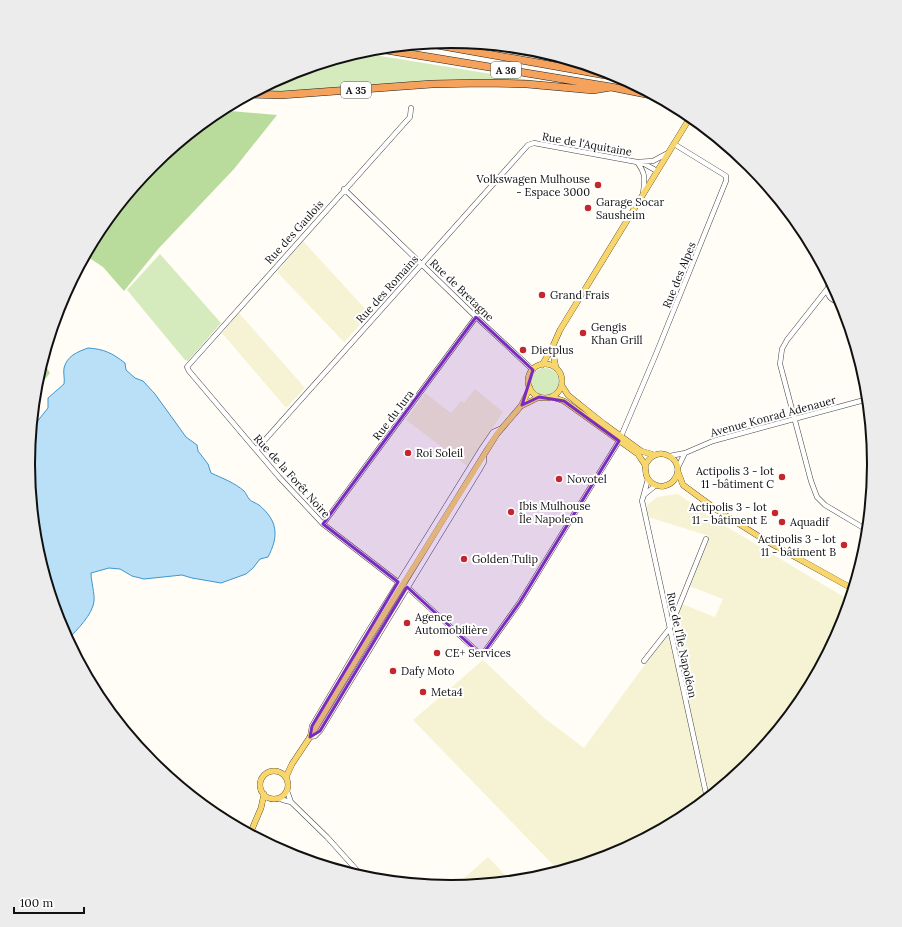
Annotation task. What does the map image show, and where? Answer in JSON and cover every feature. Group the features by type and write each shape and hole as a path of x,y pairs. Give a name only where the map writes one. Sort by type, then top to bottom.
{"highway":[{"name":"A 36","path":"454,48 593,73"},
{"name":"A 36","path":"394,51 640,93"},
{"name":"A 35","path":"260,94 281,94 432,84 482,83 527,84 593,90 611,87"}],"main road":[{"path":"552,348 556,368 562,376 562,386 558,393 552,397 539,397 532,392 530,388 529,378 533,370 542,365 560,330 687,121"},
{"path":"542,365 556,368"},
{"path":"562,386 568,395 638,454 645,466 648,479 656,485 683,485 717,510 763,539 848,586"},
{"path":"286,777 292,764 310,737 365,645 484,455 502,428 521,406 530,388"},
{"path":"521,406 539,397"},
{"path":"552,397 564,401 640,451 654,455"},
{"path":"645,466 654,455 659,453 670,456 676,463 683,485"},
{"path":"669,484 676,477 678,470"},
{"path":"278,772 292,764"},
{"path":"271,771 278,772 286,777 288,783 287,791 279,798 271,798 264,794 260,787 263,776 271,771"},
{"path":"252,829 261,808 264,794"},
{"path":"261,808 271,798"}],"street":[{"name":"Rue des Gaulois","path":"187,367 344,189 410,117 411,108"},
{"name":"Rue de l'Aquitaine","path":"534,143 639,162 656,160 668,154"},
{"name":"Rue des Romains","path":"256,450 521,153 528,146 534,143"},
{"name":"Rue des Alpes","path":"620,438 656,354 726,181 726,176 674,144"},
{"name":"Rue de l'Aquitaine","path":"639,162 656,171"},
{"name":"Rue de l'Aquitaine","path":"639,162 645,175 643,193"},
{"name":"Rue de Bretagne","path":"344,189 533,370"},
{"path":"828,288 787,340 782,349 780,364 813,489 817,497 825,505 862,526"},
{"path":"828,289 829,297 833,301"},
{"path":"818,300 829,297"},
{"name":"Rue du Jura","path":"323,524 476,317"},
{"name":"Rue de la Forêt Noire","path":"187,367 256,450 323,524 398,582"},
{"name":"Avenue Konrad Adenauer","path":"670,456 685,453 713,441 862,401"},
{"path":"484,455 484,462 480,469 320,731 315,736 310,737 312,726 398,582 482,448 493,432 502,428"},
{"path":"407,587 478,653 485,651 520,602 620,438"},
{"path":"678,470 685,453"},
{"name":"Rue de l'Île Napoléon","path":"648,479 642,505 705,793"},
{"path":"644,495 656,485"},
{"path":"644,661 670,628 706,539"},
{"path":"287,791 291,802 327,837 356,868"},
{"path":"279,798 291,802"}],"highlighted area":[{"path":"476,317 533,370 522,405 539,397 564,401 619,441 520,602 485,651 479,653 407,587 320,731 310,737 312,726 398,582 323,524"}],"shaded area":[{"path":"303,241 370,314 344,342 277,272"},
{"path":"239,313 305,388 286,408 222,333"},
{"path":"475,389 503,412 467,466 406,420 425,393 451,413 461,401 464,403"},
{"path":"678,494 712,518 845,597 824,647 797,695 764,738 745,758 704,794 659,824 610,848 554,866 413,720 483,660 543,717 584,748 673,626 682,604 715,617 723,599 689,586 709,536 648,517 646,506 657,497"},
{"path":"488,857 506,876 478,879 462,880"}],"green space":[{"path":"372,55 554,84 482,80 263,92 317,70"},
{"path":"231,111 277,115 234,169 159,248 124,291 103,267 89,258 105,232 138,189 177,151 198,133"},
{"path":"160,254 221,323 188,361 185,360 127,290"},
{"path":"46,367 50,373 43,382"},
{"path":"545,368 555,372 559,382 555,392 545,396 535,392 531,382 535,372"}],"water":[{"path":"88,348 99,349 108,352 125,363 126,370 135,378 143,381 155,394 186,437 197,445 198,451 208,464 211,473 240,488 245,492 251,501 259,505 265,511 273,523 275,536 272,549 268,557 260,559 246,574 221,583 182,575 144,579 132,576 120,569 109,568 91,573 94,598 93,606 84,622 72,635 57,597 43,545 36,491 35,464 38,421 48,408 48,398 64,384 64,370 67,360 80,351"}],"place":[{"name":"Volkswagen Mulhouse - Espace 3000","path":"598,185"},
{"name":"Garage Socar Sausheim","path":"588,208"},
{"name":"Grand Frais","path":"542,295"},
{"name":"Gengis Khan Grill","path":"583,333"},
{"name":"Dietplus","path":"523,350"},
{"name":"Roi Soleil","path":"408,453"},
{"name":"Actipolis 3 - lot 11 -bâtiment C","path":"782,477"},
{"name":"Novotel","path":"559,479"},
{"name":"Ibis Mulhouse Île Napoleon","path":"511,512"},
{"name":"Actipolis 3 - lot 11 - bâtiment E","path":"775,513"},
{"name":"Aquadif","path":"782,522"},
{"name":"Actipolis 3 - lot 11 - bâtiment B","path":"844,545"},
{"name":"Golden Tulip","path":"464,559"},
{"name":"Agence Automobilière","path":"407,623"},
{"name":"CE+ Services","path":"437,653"},
{"name":"Dafy Moto","path":"393,671"},
{"name":"Meta4","path":"423,692"}]}
